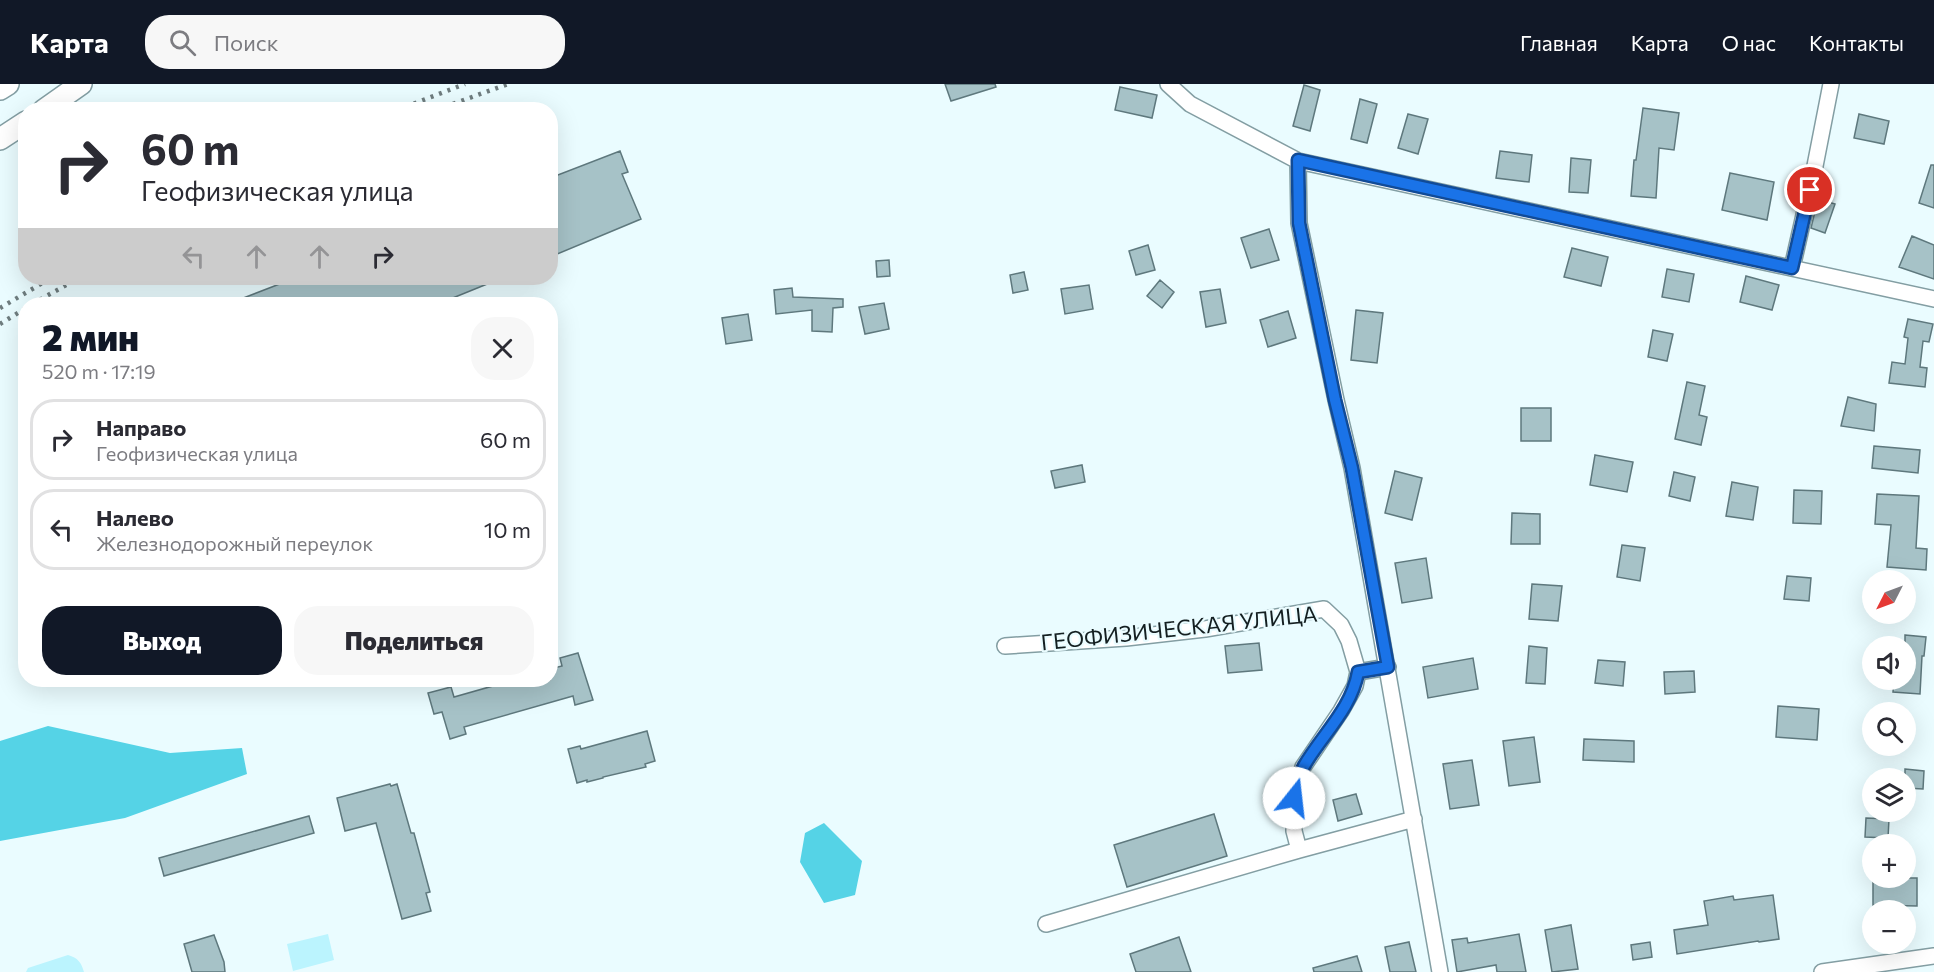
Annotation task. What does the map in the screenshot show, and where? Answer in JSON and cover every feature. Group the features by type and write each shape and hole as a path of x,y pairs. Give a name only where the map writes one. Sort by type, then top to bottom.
{"main road":[{"path":"0,89 8,84"},
{"path":"55,102 81,84"},
{"path":"0,140 18,128"}],"street":[{"path":"1168,84 1190,104 1298,160 1934,299"},
{"path":"1792,268 1831,84"},
{"path":"1298,160 1299,223 1335,400 1352,468 1440,972"},
{"name":"ГЕОФИЗИЧЕСКАЯ УЛИЦА","path":"1005,646 1126,638 1205,629 1324,609 1341,625 1349,641 1358,672"},
{"path":"1299,850 1294,831 1294,798 1303,768 1341,711 1355,686 1358,672 1388,667"},
{"path":"1046,924 1414,819"},
{"path":"1822,972 1934,956"}],"shaded area":[{"path":"328,934 334,960 293,971 287,944"},
{"path":"68,955 79,961 84,972 26,972 28,968"}],"water":[{"path":"48,726 170,753 242,748 247,774 125,818 0,841 0,741"},
{"path":"824,823 862,861 855,895 824,903 800,862 805,833"}],"building":[{"path":"945,84 995,84 996,87 951,101"},
{"path":"1304,85 1320,90 1310,131 1293,126"},
{"path":"1120,87 1157,95 1152,118 1115,110"},
{"path":"1360,99 1377,104 1367,143 1351,139"},
{"path":"1643,108 1679,113 1674,150 1659,148 1656,198 1631,196 1634,160 1636,160"},
{"path":"1408,114 1428,119 1418,154 1398,148"},
{"path":"1859,114 1889,121 1884,144 1854,138"},
{"path":"620,151 628,172 622,174 641,219 558,254 558,175"},
{"path":"1500,151 1532,155 1529,182 1496,178"},
{"path":"1571,158 1591,160 1588,193 1569,192"},
{"path":"1931,165 1934,165 1934,208 1919,203"},
{"path":"1730,173 1774,182 1767,220 1722,210"},
{"path":"1818,199 1835,204 1825,233 1811,228"},
{"path":"1269,229 1279,260 1251,268 1241,238"},
{"path":"1912,236 1934,245 1934,279 1899,267"},
{"path":"1148,245 1155,270 1136,275 1129,251"},
{"path":"1572,248 1608,257 1601,286 1564,277"},
{"path":"889,260 890,276 877,277 876,261"},
{"path":"1667,269 1694,274 1689,302 1662,297"},
{"path":"1024,272 1028,290 1013,293 1010,275"},
{"path":"1746,276 1779,285 1772,310 1740,302"},
{"path":"1160,280 1174,292 1162,308 1147,296"},
{"path":"277,285 485,285 455,297 246,297"},
{"path":"1089,285 1093,309 1065,314 1061,289"},
{"path":"792,288 793,297 843,299 843,307 833,308 832,332 812,331 812,310 776,314 774,290"},
{"path":"1220,289 1226,323 1206,327 1200,292"},
{"path":"884,303 889,329 865,334 859,307"},
{"path":"1356,310 1383,313 1377,363 1351,360"},
{"path":"1288,311 1296,338 1268,347 1260,320"},
{"path":"748,314 752,340 726,344 722,318"},
{"path":"1908,319 1933,324 1929,342 1923,341 1920,367 1927,368 1925,387 1889,383 1892,362 1905,364 1908,338 1904,337"},
{"path":"1653,330 1673,334 1667,361 1648,357"},
{"path":"1687,382 1705,386 1699,415 1707,417 1701,445 1675,439"},
{"path":"1848,397 1876,404 1874,431 1841,426"},
{"path":"1521,408 1551,408 1551,441 1521,441"},
{"path":"1874,446 1920,450 1918,473 1872,468"},
{"path":"1595,455 1633,462 1627,492 1590,485"},
{"path":"1082,465 1085,482 1055,488 1051,471"},
{"path":"1395,471 1422,478 1412,520 1385,513"},
{"path":"1674,472 1695,477 1690,501 1669,496"},
{"path":"1732,482 1758,487 1753,520 1726,516"},
{"path":"1794,490 1822,491 1821,524 1793,523"},
{"path":"1877,494 1919,496 1916,548 1927,549 1926,570 1887,567 1891,525 1875,524"},
{"path":"1512,513 1540,514 1540,544 1511,544"},
{"path":"1622,545 1645,548 1640,581 1617,577"},
{"path":"1426,558 1432,598 1402,603 1395,563"},
{"path":"1787,576 1811,578 1809,601 1784,599"},
{"path":"1532,584 1562,586 1558,621 1529,619"},
{"path":"1916,636 1926,637 1924,656 1922,656 1920,694 1893,692 1893,690 1916,690"},
{"path":"1259,643 1262,670 1228,673 1225,646"},
{"path":"1529,646 1547,648 1545,684 1526,683"},
{"path":"578,653 593,700 575,705 573,696 464,727 466,734 450,739 442,712 434,714 428,693 451,687 454,697 489,687 558,687 558,667 562,666 560,658"},
{"path":"1473,658 1478,689 1428,698 1423,667"},
{"path":"1598,660 1625,662 1623,686 1595,683"},
{"path":"1694,671 1695,692 1665,694 1664,672"},
{"path":"1778,706 1819,709 1817,740 1776,737"},
{"path":"647,731 655,761 645,764 646,767 577,783 568,749 580,746 581,749"},
{"path":"1534,737 1540,782 1509,786 1503,741"},
{"path":"1584,739 1634,741 1634,762 1583,760"},
{"path":"1472,760 1479,805 1450,809 1443,764"},
{"path":"1916,770 1924,771 1923,789 1916,789"},
{"path":"390,784 391,786 397,784 411,833 414,833 430,892 426,893 431,911 402,919 376,823 345,831 337,798"},
{"path":"1356,794 1362,814 1338,821 1333,800"},
{"path":"1214,814 1227,856 1127,887 1114,845"},
{"path":"309,816 314,833 164,876 159,858"},
{"path":"1866,822 1889,822 1888,834 1865,834"},
{"path":"1917,878 1917,906 1916,900 1873,900 1873,888 1916,888"},
{"path":"1773,895 1779,939 1677,954 1674,930 1708,925 1704,901 1733,896 1734,900"},
{"path":"1571,925 1578,969 1552,972 1545,930"},
{"path":"1519,934 1526,972 1497,972 1496,965 1457,972 1452,940 1467,938 1468,943"},
{"path":"214,935 224,962 225,972 192,972 184,944"},
{"path":"1179,937 1191,972 1136,972 1130,954"},
{"path":"1409,942 1416,972 1390,972 1385,947"},
{"path":"1650,942 1652,957 1633,960 1631,945"},
{"path":"1357,956 1362,972 1314,972 1313,968"}],"railway":[{"path":"418,102 465,84"},
{"path":"458,102 508,84"},
{"path":"19,297 39,285"},
{"path":"45,297 66,285"},
{"path":"0,308 18,297"},
{"path":"0,324 18,313"}],"route":[{"path":"1294,798 1303,768 1341,711 1355,686 1358,672 1388,667 1352,468 1335,400 1299,223 1298,160 1792,268 1810,190"}]}
